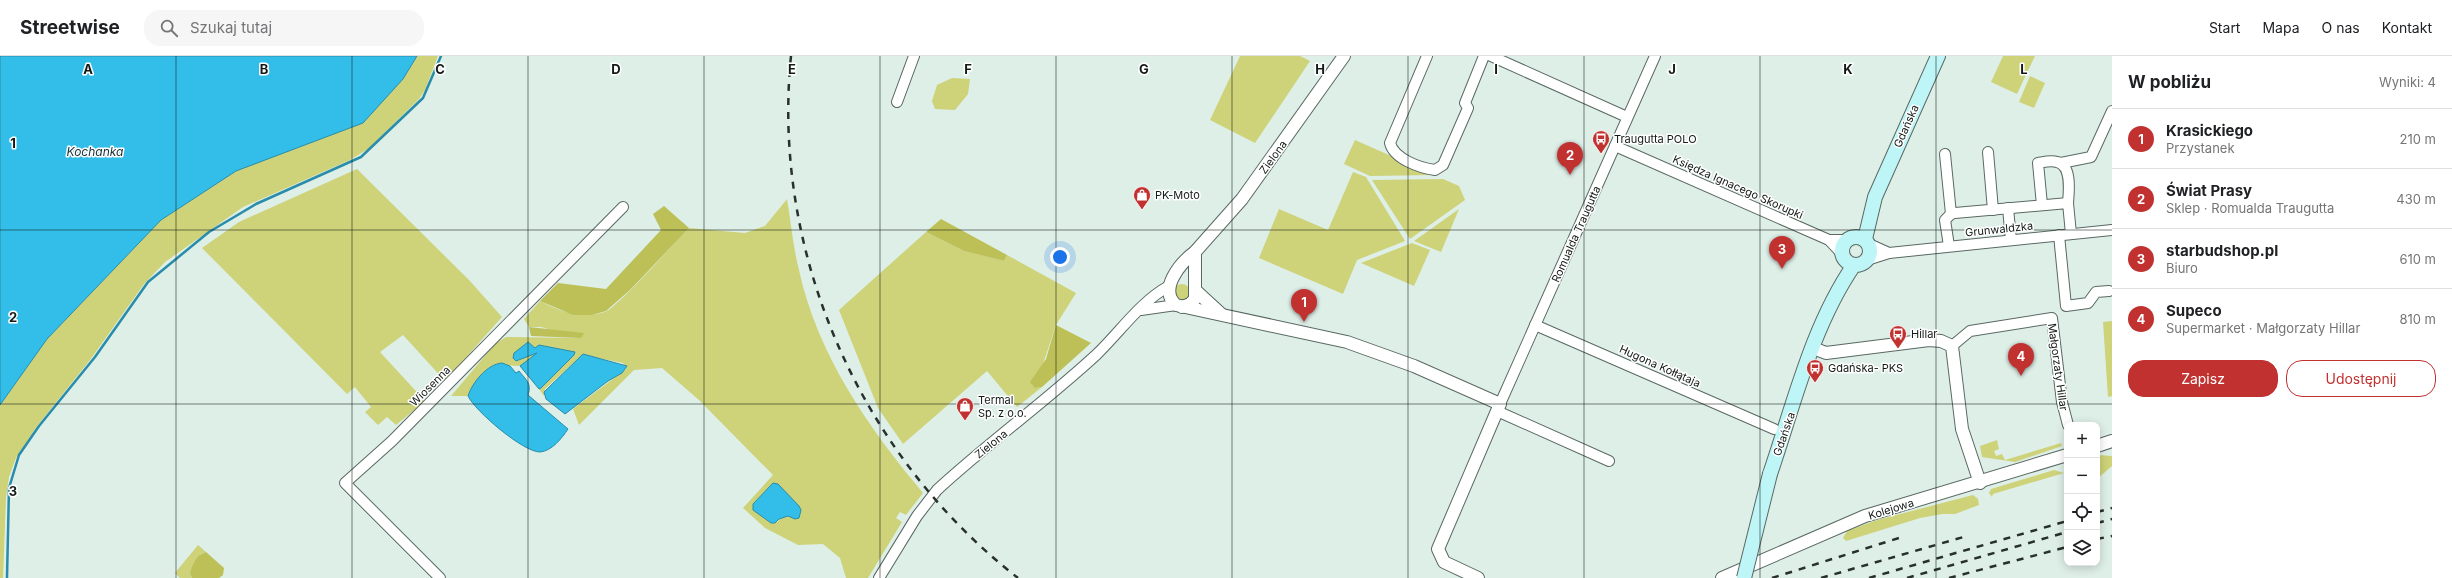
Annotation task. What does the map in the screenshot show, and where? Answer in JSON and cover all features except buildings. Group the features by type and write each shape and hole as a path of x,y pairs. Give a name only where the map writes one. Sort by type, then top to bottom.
{"main road":[{"name":"Gdańska","path":"1859,240 1875,197 1938,56"},
{"path":"1859,240 1871,252 1852,260 1843,247 1859,240"},
{"name":"Gdańska","path":"1744,578 1770,474 1813,348 1835,294 1838,276 1852,260"}],"street":[{"path":"896,102 914,56"},
{"name":"Zielona","path":"879,578 917,516 937,490 1076,373 1141,310 1148,299 1171,284 1187,258 1195,252 1242,199 1344,56"},
{"path":"1427,56 1390,144 1392,150 1399,156 1435,170 1443,165 1468,108 1465,103 1484,56"},
{"path":"1491,56 1627,117"},
{"name":"Romualda Traugutta","path":"1478,578 1444,562 1438,549 1440,540 1655,56"},
{"path":"2042,205 2038,163 2061,163 2091,157 2112,111"},
{"name":"Księdza Ignacego Skorupki","path":"1615,146 1829,240 1852,260"},
{"path":"1988,152 1993,210"},
{"path":"1945,154 1951,214"},
{"path":"2061,163 2067,170 2071,234"},
{"path":"1949,246 1945,220 1951,214 2068,202"},
{"name":"Wiosenna","path":"440,578 345,483 392,440 623,207"},
{"path":"2008,208 2011,240"},
{"name":"Grunwaldzka","path":"1852,260 1889,253 1949,246 2112,230"},
{"path":"2059,236 2066,306 2088,303 2096,292 2109,291"},
{"name":"Księdza Ignacego Skorupki","path":"1829,240 1859,240"},
{"path":"1859,240 1889,253"},
{"path":"1141,310 1190,304 1195,299 1195,252"},
{"path":"1221,314 1195,289 1189,280 1180,278 1171,284 1167,294 1170,301 1179,306 1347,342 1381,353 1609,461"},
{"name":"Małgorzaty Hillar","path":"1952,346 1970,331 2052,318 2062,402 2067,422"},
{"name":"Hugona Kołłątaja","path":"1535,325 1774,429"},
{"path":"1813,348 1826,353 1929,340 1942,341 1952,346 1962,428 1980,483"},
{"path":"2100,445 2112,441"},
{"name":"Kolejowa","path":"1722,578 1865,516 1980,483 2064,456"}],"green space":[{"path":"417,56 438,56 425,90 419,99 368,149 350,160 243,207 165,262 144,284 90,360 37,426 16,458 9,477 6,498 3,578 0,578 0,405 47,339 161,220 236,171 292,148 403,79"},
{"path":"1240,56 1300,56 1310,61 1255,143 1210,120"},
{"path":"2003,56 2035,56 2017,94 1991,82"},
{"path":"2030,76 2045,83 2034,108 2019,102"},
{"path":"952,78 970,79 968,94 955,110 935,109 932,101 937,85"},
{"path":"1355,140 1434,175 1370,176 1344,164"},
{"path":"357,169 469,280 502,317 445,381 403,335 380,352 425,401 396,425 387,417 378,425 365,412 371,407 355,387 347,394 202,248 239,222"},
{"path":"1353,172 1366,177 1405,241 1357,260 1343,294 1259,258 1279,209 1328,230"},
{"path":"1443,179 1459,186 1465,200 1410,239 1372,180"},
{"path":"787,199 799,270 807,301 818,331 832,361 865,416 883,443 923,493 906,515 900,512 896,518 902,522 868,578 846,578 840,558 823,544 798,545 765,528 743,508 773,475 699,400 662,368 634,370 579,425 573,409 626,369 623,363 582,355 545,389 544,396 539,389 574,355 571,352 539,345 535,348 526,343 517,351 517,361 535,352 535,356 520,366 493,365 482,374 468,396 451,396 495,344 506,337 581,338 541,327 529,327 524,319 540,301 571,313 588,315 605,312 612,308 634,287 689,228 745,233 765,226","holes":["773,483 781,488 792,518 788,516 779,519 778,522 753,504"]},
{"path":"1459,209 1441,252 1414,241"},
{"path":"926,232 964,251 1004,261 1007,255 1076,293 1056,325 1035,388 1042,387 1017,407 987,371 903,444 878,408 839,310"},
{"path":"1412,243 1430,250 1414,286 1361,263"},
{"path":"1182,284 1189,289 1190,292 1185,299 1182,300 1175,295 1174,292 1179,285"},
{"path":"2112,321 2112,396 2108,397 2103,322"},
{"path":"1997,440 1999,449 1994,451 1996,456 2002,454 2005,460 2061,443 2062,446 2015,462 1982,457 1980,446"},
{"path":"2100,455 2112,456 2112,466 2100,476"},
{"path":"2054,470 2064,473 1993,494 1992,497 1989,493 1991,489"},
{"path":"1973,495 1978,499 1979,505 1955,514 1942,514 1920,518 1846,541 1843,538 1847,531 1877,520"},
{"path":"198,545 206,552 201,554 190,573 192,578 180,578 175,573"}],"shaded area":[{"path":"664,206 689,228 630,290 606,311 592,315 573,315 540,301 558,283 606,289 661,230 653,214"},
{"path":"941,219 1007,255 1004,261 964,251 926,232"},
{"path":"1056,325 1091,343 1042,387 1035,388 1030,382 1046,359"},
{"path":"529,327 584,333 581,338 531,336"},
{"path":"206,552 224,568 223,575 219,578 192,578 190,573 194,563 200,555"}],"water":[{"name":"Kochanka","path":"0,56 417,56 403,79 363,123 236,171 161,220 47,339 0,405"},
{"path":"528,342 535,348 539,345 575,352 574,355 539,389 520,366 537,353 516,361 513,358 514,353"},
{"path":"583,354 627,366 622,373 608,381 565,414 546,399 544,392"},
{"path":"502,363 510,366 516,373 519,371 529,385 528,395 568,429 553,447 540,452 532,450 500,430 472,403 468,396 477,380 486,370 496,364"},
{"path":"773,483 778,484 799,506 801,510 799,518 795,519 788,516 779,519 775,523 771,523 753,510 753,504"}],"waterway":[{"name":"Kochanka","path":"7,578 9,488 19,455 39,426 95,357 148,282 209,232 256,204 361,157 423,98 441,56"}],"railway":[{"path":"791,56 789,130 796,204 813,276 838,346 872,411 913,473 962,529 1018,578"},
{"path":"2100,511 2112,508"},
{"path":"2100,522 2112,519"},
{"path":"1869,578 2064,522"},
{"path":"1907,578 2064,533"},
{"path":"1821,578 1967,536"},
{"path":"2100,538 2112,536"},
{"path":"1772,578 1902,537"},
{"path":"1949,578 2064,548"}],"place":[{"name":"Traugutta POLO","path":"1601,154"},
{"name":"Świat Prasy","path":"1570,175"},
{"name":"PK-Moto","path":"1142,210"},
{"name":"starbudshop.pl","path":"1782,269"},
{"name":"Krasickiego","path":"1304,322"},
{"name":"Hillar","path":"1898,349"},
{"name":"Supeco","path":"2021,376"},
{"name":"Gdańska- PKS","path":"1815,383"},
{"name":"Termal Sp. z o.o.","path":"965,421"}]}
